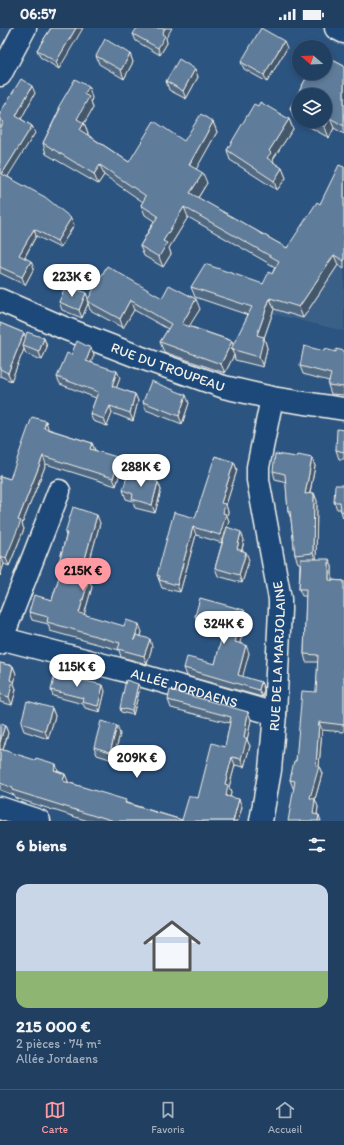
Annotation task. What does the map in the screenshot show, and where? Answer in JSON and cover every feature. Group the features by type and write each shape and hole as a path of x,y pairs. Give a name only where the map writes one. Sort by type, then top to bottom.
{"street":[{"path":"0,76 25,28"},
{"path":"336,28 344,32"},
{"name":"RUE DU TROUPEAU","path":"0,300 64,328 139,357 224,387 272,398 344,409"},
{"name":"RUE DE LA MARJOLAINE","path":"261,821 270,770 280,598 258,480 258,467 272,398"},
{"name":"ALLÉE JORDAENS","path":"59,491 1,639 119,669 274,714"},
{"path":"0,808 40,821"}],"shaded area":[{"path":"344,222 344,331 261,311"}],"building":[{"path":"51,28 76,28 56,62 37,50"},
{"path":"137,28 165,28 162,34 165,36 158,48 133,34"},
{"path":"261,28 284,41 264,75 241,62"},
{"path":"105,39 130,54 121,70 96,56"},
{"path":"179,59 195,69 183,91 166,81"},
{"path":"332,60 344,66 344,126 332,119 332,88 301,88 305,80 332,80"},
{"path":"21,79 32,86 16,116 32,126 2,174 45,197 71,218 57,241 34,229 19,255 31,261 22,277 0,267 0,129 4,122 0,120 0,113"},
{"path":"75,79 89,87 84,94 89,97 77,119 84,123 80,130 129,162 154,121 184,141 201,114 213,122 189,165 203,173 190,193 287,248 317,202 320,204 339,165 344,167 344,261 334,255 299,307 270,298 257,335 264,337 259,357 231,349 252,307 191,287 205,264 263,284 269,272 272,274 279,261 184,207 163,241 167,243 159,257 140,246 158,216 141,205 146,196 100,165 94,174 43,143 60,109 58,108"},
{"path":"260,102 289,119 269,151 271,153 267,158 282,168 274,181 227,150 254,104 258,106"},
{"path":"107,266 162,298 169,285 196,299 182,324 232,341 221,364 160,342 171,324 130,300 120,319 87,301"},
{"path":"66,285 86,293 79,310 59,302"},
{"path":"0,323 24,333 8,373 0,369"},
{"path":"27,332 44,338 39,352 23,346"},
{"path":"77,341 91,348 86,361 117,371 112,386 135,394 130,413 110,406 104,419 90,414 98,392 57,377 67,353 71,355"},
{"path":"304,346 324,351 325,349 336,352 336,349 344,351 344,387 328,385 331,374 300,366"},
{"path":"151,381 186,395 179,416 143,402"},
{"path":"32,417 46,421 44,428 92,443 90,449 120,458 113,478 43,456 18,520 21,521 6,558 1,556 0,560 0,476 10,479"},
{"path":"337,429 344,430 344,452 336,450"},
{"path":"275,454 297,457 298,455 312,458 305,494 314,493 313,553 295,555 290,511 288,511 285,474 273,471"},
{"path":"215,456 234,462 221,503 225,504 223,513 226,514 220,535 193,527 177,585 159,580 160,576 157,575 174,512 195,518"},
{"path":"128,473 158,482 152,505 132,499 133,494 123,490"},
{"path":"335,485 344,485 344,512 341,511 340,502 334,502"},
{"path":"73,507 97,515 80,577 89,579 79,613 124,626 126,620 139,624 134,640 136,635 150,639 144,656 118,649 120,643 47,622 48,617 29,612 34,595 52,600 61,571 57,570 67,533 65,533"},
{"path":"227,527 241,532 237,549 246,552 239,575 215,568"},
{"path":"301,559 329,559 329,580 344,581 344,725 319,722 316,765 319,766 310,798 315,799 313,814 319,815 318,821 288,821 295,781 290,780 294,761 296,761 302,691 316,692 318,655 304,654 306,589 299,589"},
{"path":"200,598 244,610 235,642 246,645 238,675 261,682 259,690 184,668 187,657 215,664 225,624 195,616"},
{"path":"0,663 13,666 10,680 13,681 9,697 0,694"},
{"path":"56,670 75,675 78,677 77,679 103,685 98,706 82,702 83,698 51,690"},
{"path":"126,680 138,684 132,711 120,708"},
{"path":"170,690 248,712 244,738 247,738 241,759 232,757 225,784 228,785 226,796 239,799 233,821 114,821 12,790 13,788 0,783 0,749 35,760 36,758 56,764 54,770 65,774 63,781 126,800 125,803 182,820 189,796 198,798 212,743 225,747 231,717 168,700"},
{"path":"27,701 52,708 45,731 21,723"},
{"path":"101,721 117,726 110,752 94,747"},
{"path":"0,724 5,725 0,742"}]}
